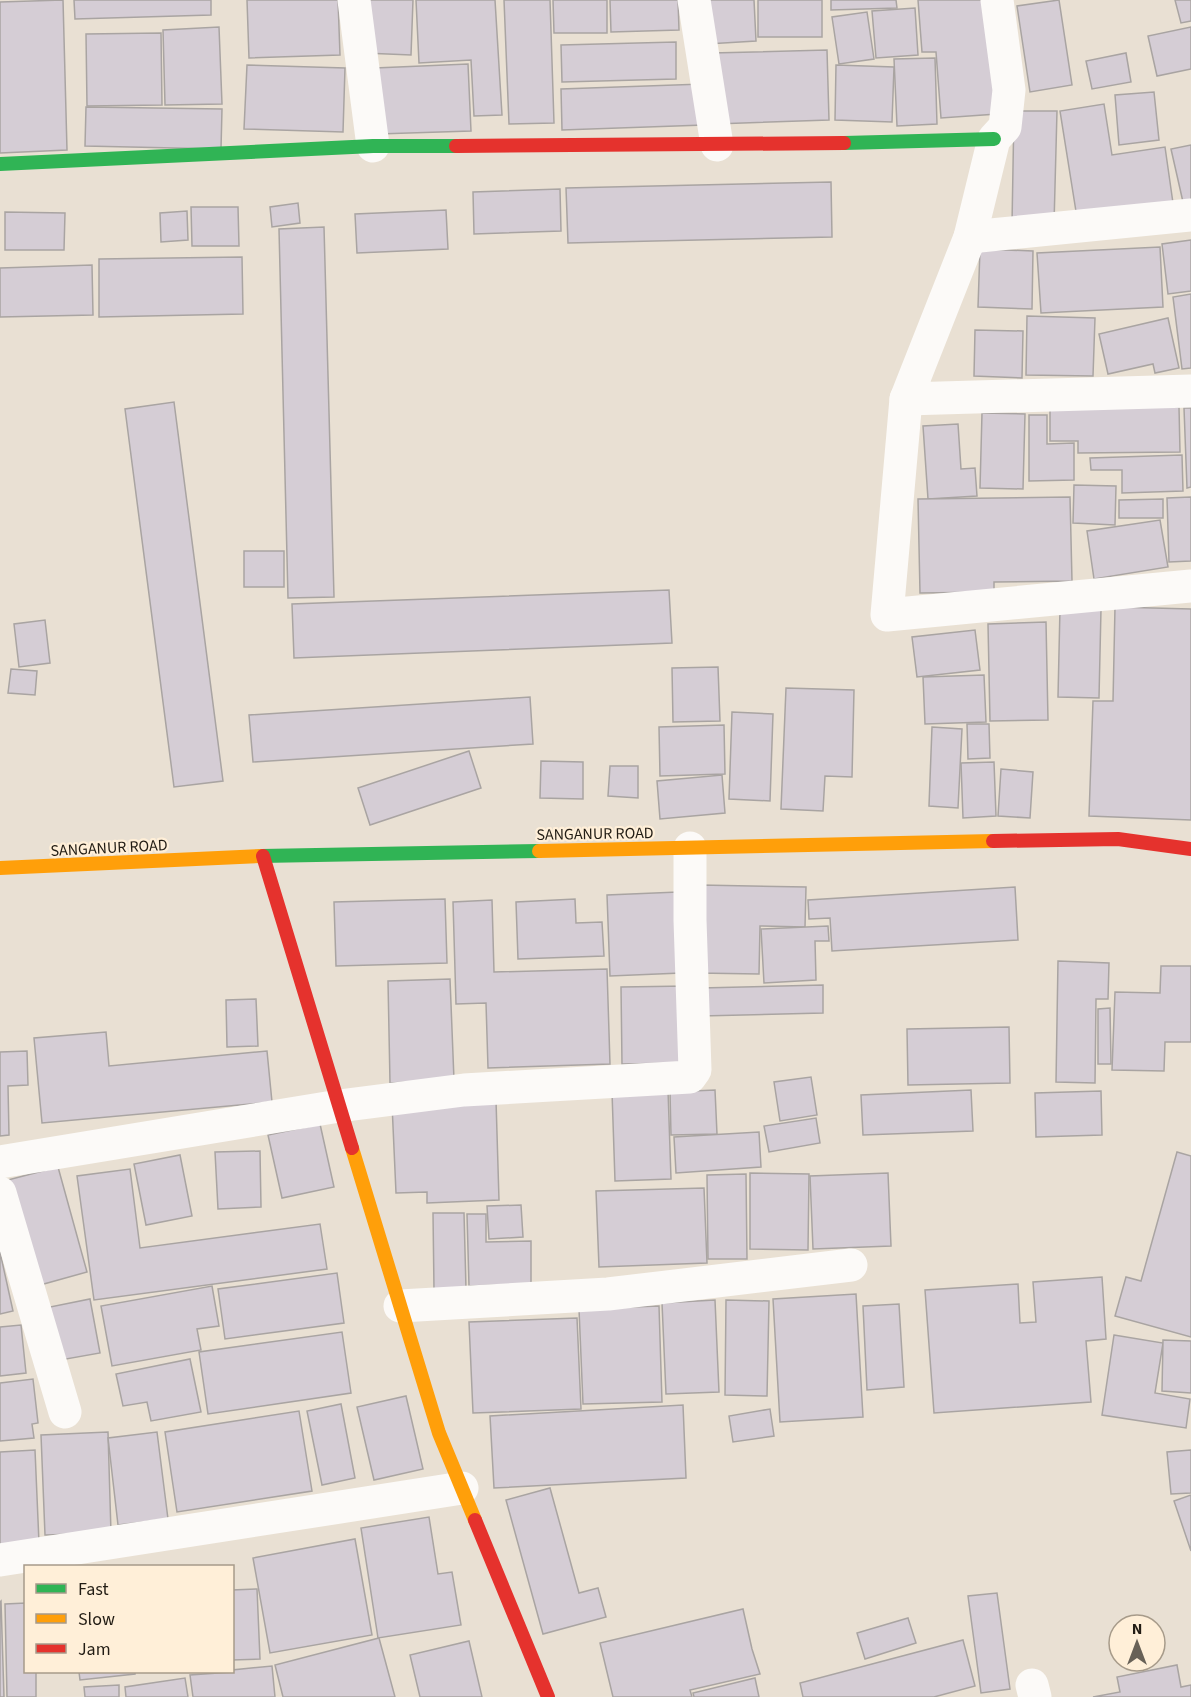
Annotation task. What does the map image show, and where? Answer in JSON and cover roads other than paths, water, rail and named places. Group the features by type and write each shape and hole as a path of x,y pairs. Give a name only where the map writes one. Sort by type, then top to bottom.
{"street":[{"path":"354,0 373,146"},
{"path":"694,0 717,145"},
{"path":"997,0 1009,90 1005,127 994,139 970,237 906,399 887,615 1191,586"},
{"path":"0,164 169,154 373,146 717,145 994,139"},
{"path":"970,237 1191,215"},
{"path":"906,399 1191,391"},
{"name":"SANGANUR ROAD","path":"0,868 263,856 1118,839 1191,849"},
{"path":"0,1162 339,1106 464,1090 690,1077 695,1070 690,848"},
{"path":"263,856 439,1433 548,1697"},
{"path":"0,1193 65,1412"},
{"path":"400,1306 608,1294 851,1265"},
{"path":"0,1560 462,1488"}]}
